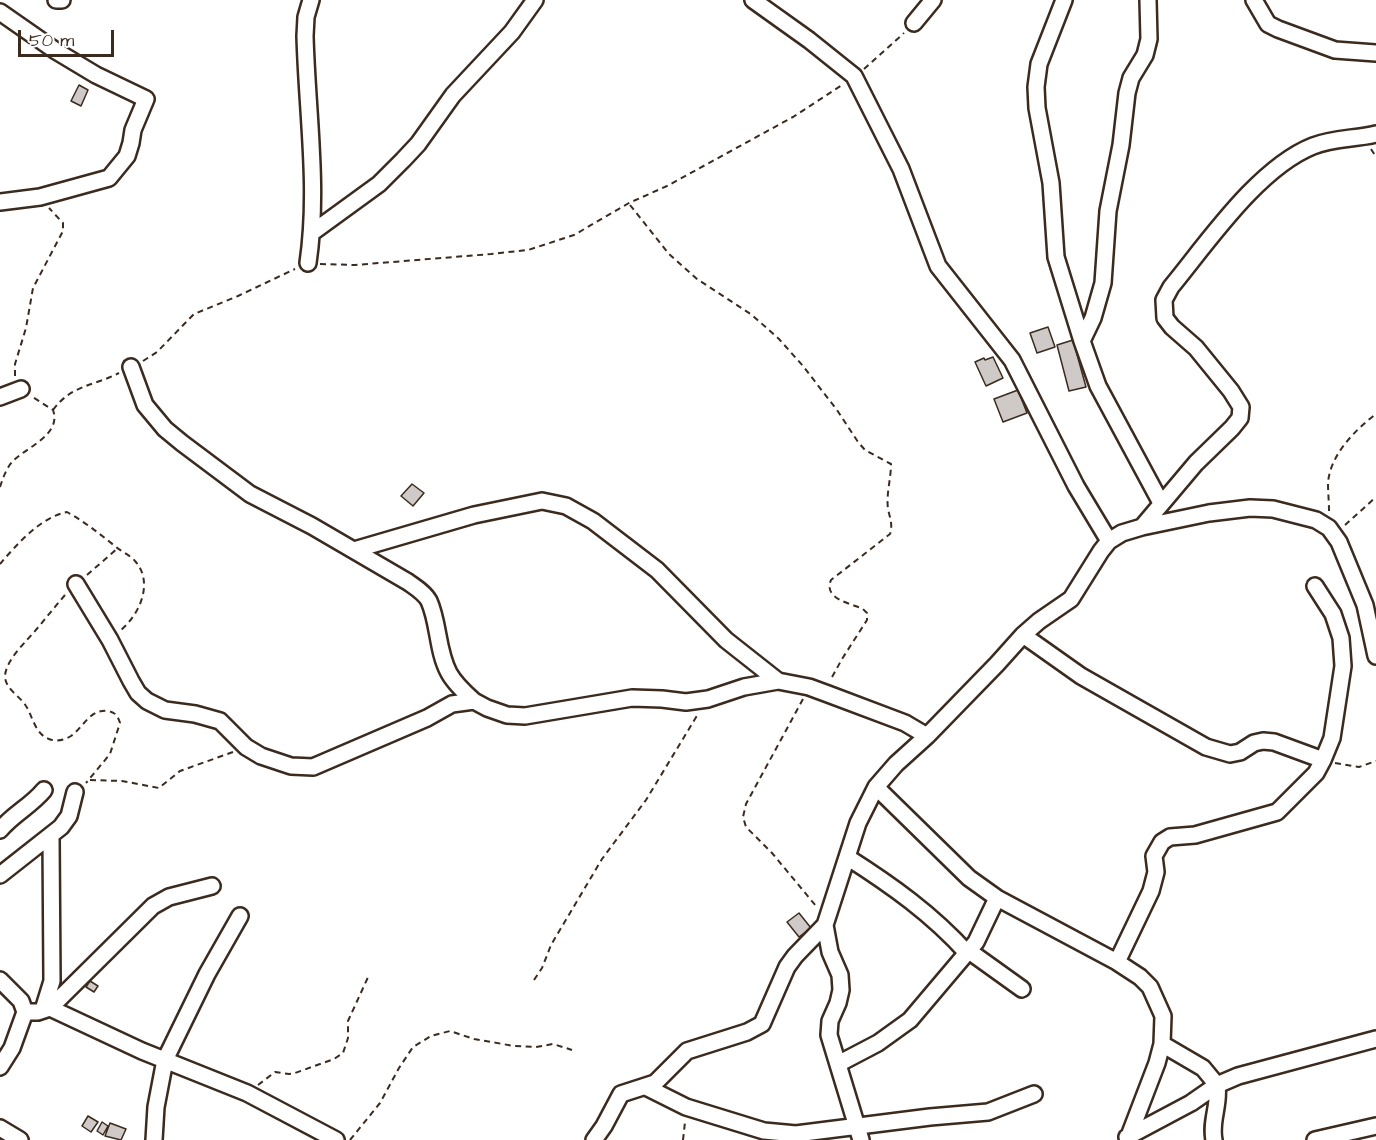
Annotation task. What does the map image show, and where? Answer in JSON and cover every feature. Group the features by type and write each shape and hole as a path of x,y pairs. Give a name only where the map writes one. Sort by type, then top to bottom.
{"street":[{"path":"0,7 2,0"},
{"path":"56,0 62,0"},
{"path":"308,263 313,231 313,193 305,36 306,17 311,0"},
{"path":"313,231 379,184 403,160 418,144 453,95 512,32 535,0"},
{"path":"753,0 810,40 854,76 901,169 938,266 1012,360 1076,486 1109,541"},
{"path":"914,23 933,0"},
{"path":"1064,0 1036,73 1037,108 1051,183 1056,256 1098,386 1161,503"},
{"path":"1082,341 1093,318 1103,283 1108,211 1121,145 1127,93 1131,78 1145,55 1149,39 1148,0"},
{"path":"1254,0 1268,24 1278,29 1335,50 1376,53"},
{"path":"0,12 56,51 96,75 146,99 133,130 126,156 113,174 104,180 40,197 0,201"},
{"path":"1142,527 1196,463 1240,418 1241,407 1231,391 1196,348 1165,318 1164,300 1171,287 1233,209 1292,157 1312,146 1329,141 1376,134"},
{"path":"131,368 145,405 165,429 182,443 250,494 354,550 408,582 428,599 441,654 450,675 474,701 487,708 507,715 525,716 632,698 686,702 708,699 744,687 778,681 809,687 828,694 905,723 927,736"},
{"path":"0,397 21,389"},
{"path":"354,550 474,515 542,501 559,504 593,521 657,570 726,640 778,681"},
{"path":"594,1140 621,1094 655,1083 687,1051 747,1032 762,1023 770,1010 787,967 827,919 858,823 876,787 1023,635 1071,599 1109,541 1122,533 1142,527 1209,513 1250,508 1296,513 1316,520 1332,532 1339,542 1365,605 1376,656"},
{"path":"76,584 110,640 130,681 147,701 165,710 195,714 220,721 246,747 261,756 291,766 313,767 427,718 453,704 474,701"},
{"path":"1117,962 1151,891 1156,872 1154,856 1162,842 1170,837 1195,835 1277,812 1316,773 1323,760 1332,738 1343,666 1341,638 1333,614 1315,586"},
{"path":"1023,635 1081,676 1206,747 1230,754 1240,752 1254,743 1274,742 1323,760"},
{"path":"876,787 969,878 997,898 1117,962 1140,977 1150,987 1163,1016 1162,1044 1157,1063 1125,1138"},
{"path":"0,830 12,816 44,790"},
{"path":"0,874 51,837 69,816 75,792"},
{"path":"46,1009 52,981 51,837"},
{"path":"847,857 892,885 938,923 968,952 1022,989"},
{"path":"46,1009 153,906 169,897 212,886"},
{"path":"838,1064 878,1043 910,1020 968,952 990,916 997,898"},
{"path":"154,1140 156,1107 165,1060 207,974 240,916"},
{"path":"827,919 830,952 840,975 840,996 828,1028 859,1134"},
{"path":"0,980 25,1006 20,1029 2,1062"},
{"path":"25,1012 46,1009 247,1093 336,1140"},
{"path":"1125,1138 1191,1103 1217,1085 1238,1076 1376,1039"},
{"path":"1162,1044 1203,1068 1217,1085 1218,1106 1212,1127 1214,1140"},
{"path":"646,1087 686,1107 764,1131 795,1134 859,1134 930,1117 988,1112 1034,1094"},
{"path":"1315,1140 1376,1126"},
{"path":"0,1128 20,1140"}],"path":[{"path":"53,410 71,391 102,382 157,352 194,314 308,263 355,265 491,254 528,250 574,235 794,117 854,76 914,23"},
{"path":"0,487 11,463 46,436 53,426 55,414 53,410 21,389 16,382 15,364 27,328 33,288 63,231 63,223 40,197"},
{"path":"629,204 669,254 697,279 752,315 779,339 803,366 865,450 891,464 888,493 892,528 890,534 831,580 829,584 832,596 863,609 867,613 867,620 832,676 828,694"},
{"path":"1332,532 1328,482 1332,467 1339,453 1356,432 1376,414"},
{"path":"1332,532 1376,497"},
{"path":"0,564 45,522 57,514 67,512 93,528 135,561 142,575 144,593 140,605 130,623 110,640"},
{"path":"75,792 90,780 110,754 120,723 116,714 110,711 90,715 71,736 59,741 52,740 39,732 26,706 8,685 5,677 14,655 46,620 67,592 118,548"},
{"path":"809,687 746,804 743,817 746,827 791,875 827,919"},
{"path":"534,980 542,968 551,945 602,859 646,800 708,699"},
{"path":"90,780 122,781 159,788 180,771 246,747"},
{"path":"1323,760 1359,767 1376,761"},
{"path":"247,1093 275,1072 295,1073 334,1059 343,1053 348,1038 348,1021 369,975"},
{"path":"350,1140 380,1104 413,1047 431,1036 450,1031 474,1039 514,1046 536,1047 553,1044 572,1050"},
{"path":"683,1140 686,1107"}],"building":[{"path":"79,85 88,90 81,106 71,101"},
{"path":"1048,327 1055,347 1037,353 1030,333"},
{"path":"1073,340 1086,387 1069,391 1057,345"},
{"path":"993,357 1003,378 986,386 975,362"},
{"path":"1018,390 1027,413 1003,422 994,399"},
{"path":"412,484 424,493 413,506 401,496"},
{"path":"799,913 811,928 799,937 787,922"},
{"path":"90,981 98,986 94,992 86,987"},
{"path":"88,1116 98,1122 91,1132 82,1126"},
{"path":"102,1122 108,1126 103,1135 97,1131"},
{"path":"110,1123 126,1129 121,1140 105,1136"}]}
